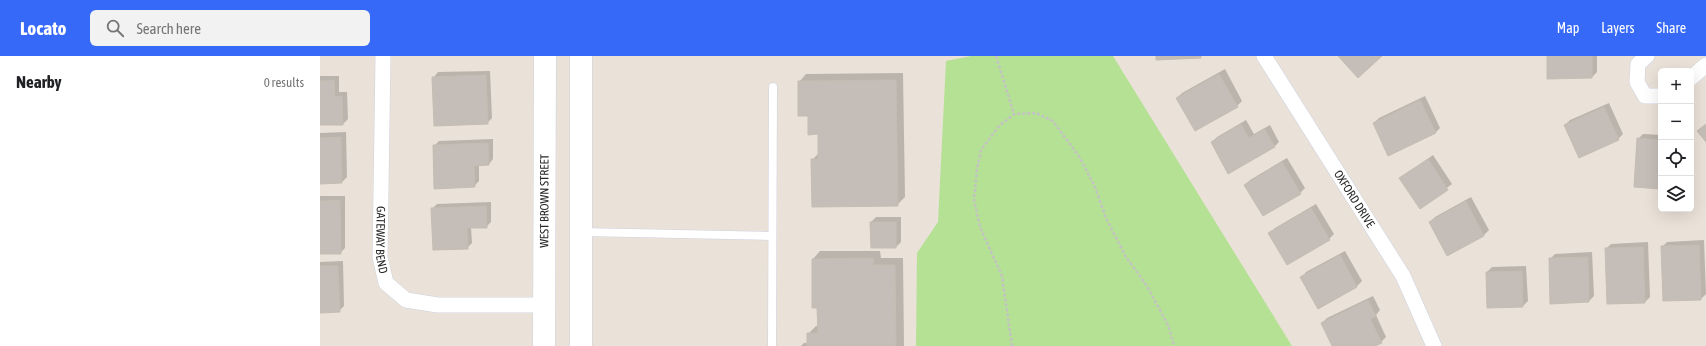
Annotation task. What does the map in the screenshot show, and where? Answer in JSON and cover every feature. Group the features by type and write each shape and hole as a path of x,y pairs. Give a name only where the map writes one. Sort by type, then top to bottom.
{"main road":[{"name":"WEST BROWN STREET","path":"544,346 545,56"},
{"path":"581,346 582,56"}],"street":[{"name":"GATEWAY BEND","path":"383,56 380,257 386,283 406,300 438,305 544,305"},
{"name":"OXFORD DRIVE","path":"1264,56 1403,276 1434,346"},
{"path":"1647,56 1638,64 1637,82 1646,96 1658,96"},
{"path":"1694,75 1706,65"}],"lane":[{"path":"772,346 771,236 773,87"},
{"path":"581,232 771,236"}],"path":[{"path":"996,56 1014,114"},
{"path":"1012,346 1002,276 980,227 974,200 977,169 981,150 999,126 1014,114 1036,113 1053,121 1080,158 1095,187 1110,224 1126,257 1147,286 1164,318 1174,346"}],"green space":[{"path":"971,56 1113,56 1292,346 916,346 917,253 938,222 946,61"}],"building":[{"path":"1156,56 1201,56 1201,58 1156,60"},
{"path":"1338,56 1382,56 1358,78"},
{"path":"1547,56 1592,56 1592,78 1547,79"},
{"path":"1219,74 1238,107 1195,131 1176,98"},
{"path":"486,75 488,124 434,126 432,77"},
{"path":"334,80 335,97 342,96 343,125 320,125 320,81"},
{"path":"896,80 898,206 812,207 811,159 818,159 818,134 808,135 808,116 798,116 798,81"},
{"path":"1420,100 1436,133 1388,156 1373,123"},
{"path":"1604,107 1619,140 1579,158 1564,125"},
{"path":"1241,124 1249,138 1264,129 1275,147 1228,174 1211,142"},
{"path":"1706,124 1706,142 1697,131"},
{"path":"341,137 342,183 320,184 320,138"},
{"path":"1637,138 1658,140 1658,189 1634,187"},
{"path":"488,143 489,165 474,166 475,187 434,189 433,145"},
{"path":"1428,159 1448,190 1420,209 1399,178"},
{"path":"1282,162 1301,194 1263,216 1244,185"},
{"path":"340,200 341,254 320,254 320,201"},
{"path":"1466,201 1484,236 1447,256 1429,222"},
{"path":"486,206 487,228 467,228 468,249 433,250 431,208"},
{"path":"1311,208 1330,240 1287,265 1268,233"},
{"path":"870,222 896,222 896,248 871,248"},
{"path":"1699,245 1701,300 1663,301 1661,246"},
{"path":"1643,247 1645,303 1607,304 1605,248"},
{"path":"1340,255 1357,287 1318,309 1300,277"},
{"path":"1588,257 1589,302 1550,304 1549,258"},
{"path":"873,258 873,265 895,265 896,346 807,346 807,333 818,333 817,308 812,308 812,259"},
{"path":"320,266 338,266 340,312 320,313"},
{"path":"1522,271 1523,307 1487,308 1486,272"},
{"path":"1368,300 1376,316 1370,319 1382,343 1375,346 1332,346 1321,323"}]}
